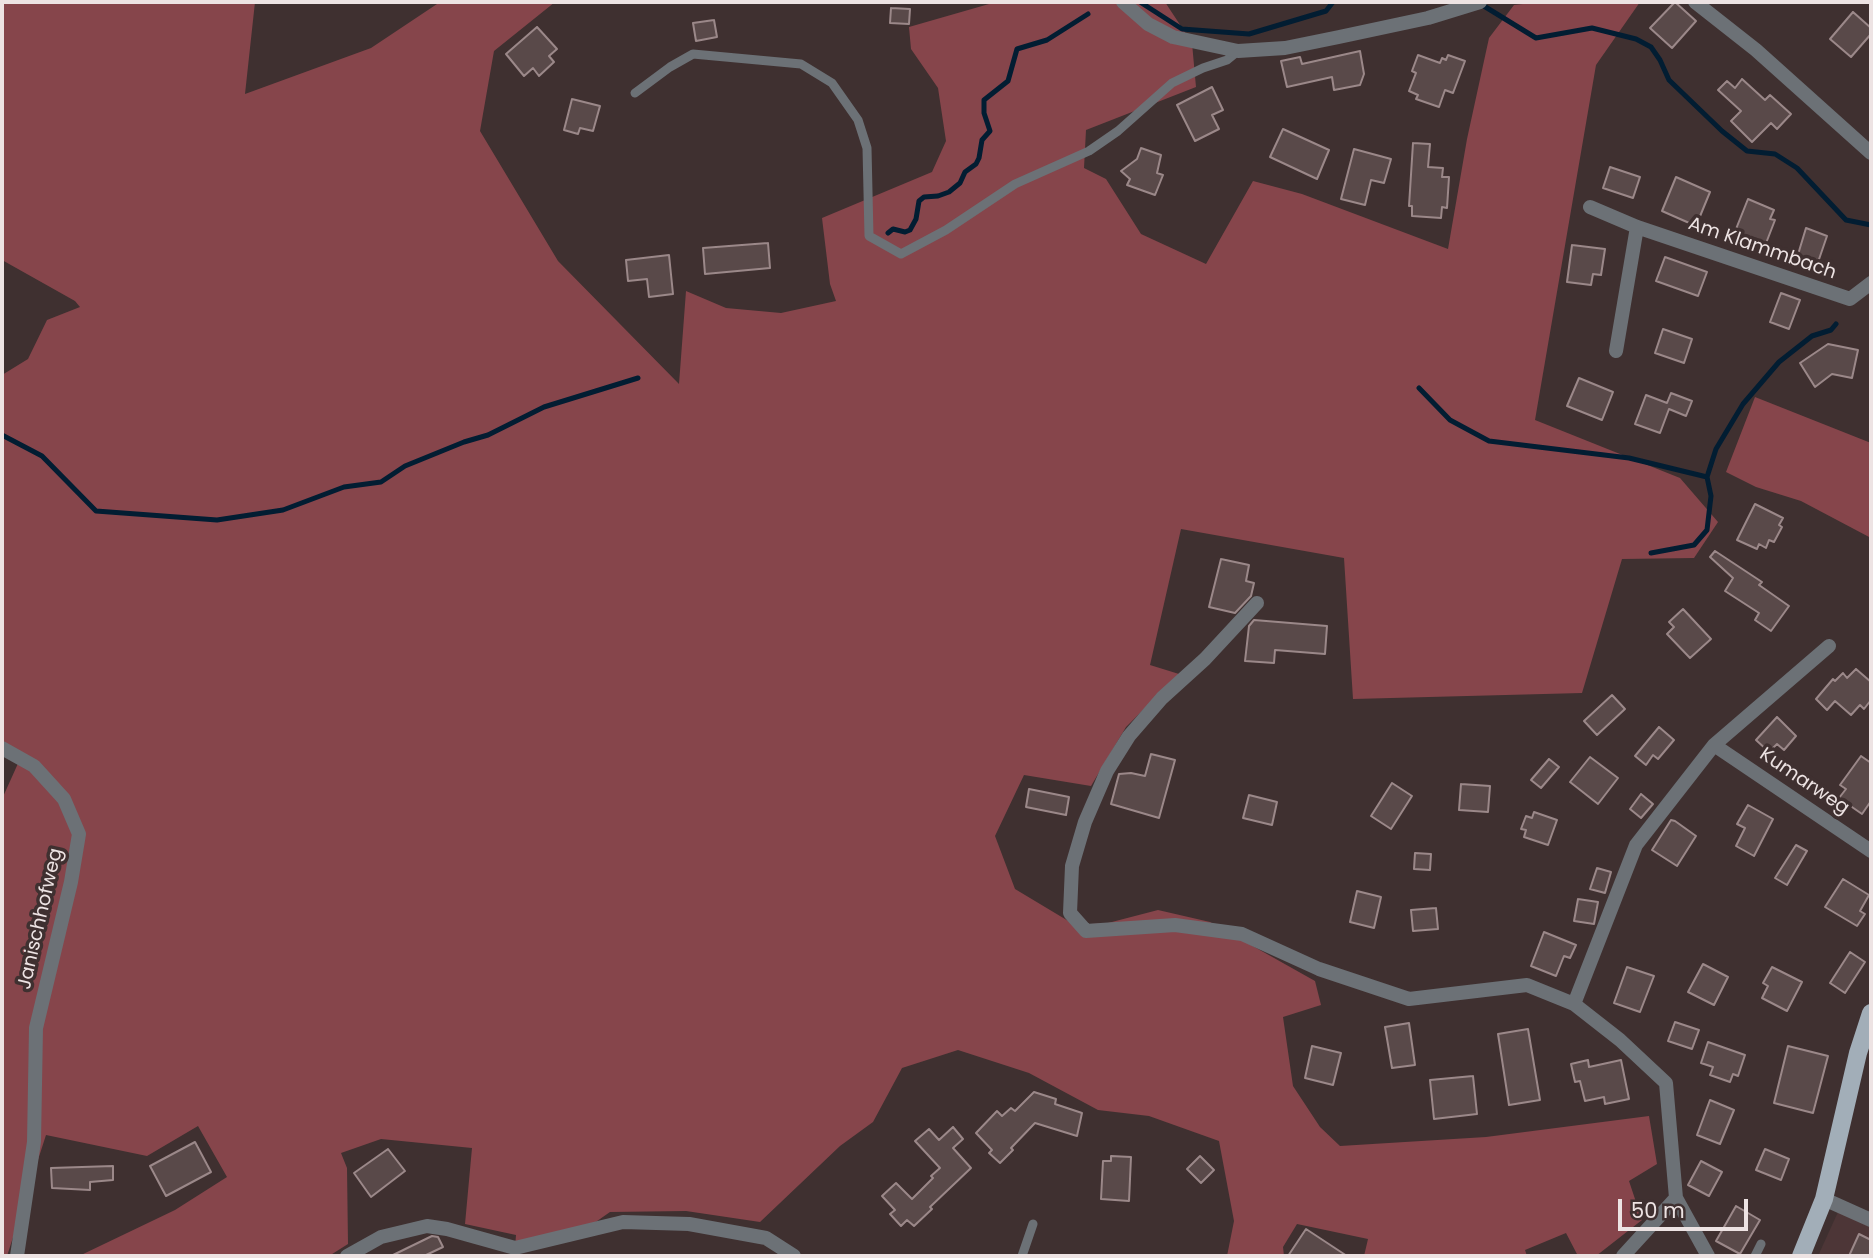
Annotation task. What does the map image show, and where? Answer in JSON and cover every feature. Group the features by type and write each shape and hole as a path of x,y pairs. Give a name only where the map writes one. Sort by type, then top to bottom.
{"main road":[{"path":"1801,1256 1824,1199 1858,1053 1871,1013"}],"street":[{"path":"1123,2 1148,24 1173,37 1238,51 1299,46 1429,18 1475,3"},
{"path":"1695,2 1756,50 1871,153"},
{"name":"Am Klammbach","path":"1590,207 1637,227 1850,299 1871,283"},
{"path":"1616,351 1637,227"},
{"path":"1257,603 1205,659 1162,698 1129,736 1107,772 1085,822 1072,866 1070,913 1086,931 1175,925 1242,934 1319,969 1409,999 1527,985 1574,1004 1620,1040 1666,1083 1676,1198 1708,1256"},
{"path":"1574,1004 1636,845 1714,746 1829,646"},
{"name":"Kumarweg","path":"1714,746 1871,851"},
{"name":"Janischhofweg","path":"2,748 34,766 42,774 64,799 79,834 71,882 36,1028 34,1142 17,1256"},
{"path":"1623,1256 1676,1198"},
{"path":"1824,1199 1871,1220"},
{"path":"346,1256 381,1237 427,1226 515,1248 623,1222 689,1224 766,1238 794,1256"}],"lane":[{"path":"635,93 693,54 801,64 832,83 858,120 867,148 869,236 901,254 946,230 1015,184 1089,151 1118,131 1171,82 1227,60 1238,51"},
{"path":"1022,1256 1033,1224"},
{"path":"1755,1256 1761,1244"}],"shaded area":[{"path":"2,2 255,2 245,94 371,48 440,2 555,2 494,51 480,131 558,261 679,384 686,291 726,308 781,313 836,301 830,284 822,218 932,172 946,141 938,88 911,49 909,27 996,2 1165,2 1192,43 1196,87 1086,130 1084,168 1106,179 1141,234 1206,264 1253,181 1302,194 1448,249 1467,139 1489,38 1514,5 1540,2 1640,2 1596,65 1535,420 1680,478 1718,522 1694,558 1622,559 1582,693 1353,699 1344,558 1181,529 1150,665 1179,674 1126,727 1091,786 1024,775 995,836 1015,889 1075,925 1108,923 1158,910 1210,922 1315,981 1321,1005 1283,1017 1293,1086 1320,1127 1340,1146 1486,1137 1649,1116 1657,1164 1629,1181 1642,1220 1596,1256 1578,1256 1566,1233 1525,1250 1527,1256 1364,1256 1368,1239 1297,1224 1283,1247 1284,1256 1227,1256 1234,1221 1219,1141 1149,1116 1098,1110 1029,1073 958,1050 902,1068 873,1122 840,1146 760,1222 686,1211 610,1212 580,1233 515,1248 516,1235 465,1224 472,1148 381,1139 341,1153 347,1168 348,1244 329,1256 79,1256 175,1210 227,1177 198,1126 147,1156 46,1135 7,1256 2,1256 2,799 20,759 2,746 2,375 28,359 47,320 80,307 75,301 2,260"},
{"path":"1755,397 1871,443 1871,538 1801,501 1756,487 1726,472"},
{"path":"1838,1212 1871,1227 1871,1256 1818,1256"}],"building":[{"path":"1675,2 1696,21 1672,48 1650,28"},
{"path":"891,8 910,9 909,24 890,23"},
{"path":"1853,12 1871,28 1871,34 1851,57 1830,39"},
{"path":"714,20 717,37 696,41 693,23"},
{"path":"537,27 557,49 549,56 554,62 539,76 533,68 524,76 506,54"},
{"path":"1360,51 1364,74 1360,85 1334,90 1332,77 1287,87 1281,61 1300,57 1302,64"},
{"path":"1418,55 1440,63 1442,58 1446,60 1448,55 1465,61 1453,93 1445,90 1439,107 1416,99 1418,95 1409,91 1416,73 1412,71"},
{"path":"1742,79 1765,100 1770,95 1791,114 1777,129 1771,123 1752,142 1731,121 1741,111 1718,90 1727,81 1735,88"},
{"path":"1212,87 1223,110 1212,115 1219,129 1195,141 1177,105"},
{"path":"572,99 600,106 593,131 580,128 578,134 564,130"},
{"path":"1283,129 1329,150 1317,179 1270,157"},
{"path":"1413,143 1430,144 1428,167 1443,168 1442,177 1449,177 1447,208 1442,207 1441,218 1412,216 1412,206 1409,206"},
{"path":"1141,148 1161,155 1157,173 1163,175 1155,195 1127,185 1130,179 1121,171 1137,159"},
{"path":"1354,149 1391,159 1384,183 1371,180 1365,205 1341,199"},
{"path":"1610,167 1640,177 1633,198 1603,188"},
{"path":"1676,177 1710,192 1696,226 1662,211"},
{"path":"1748,199 1774,210 1770,219 1775,220 1763,251 1732,239"},
{"path":"1806,228 1827,236 1816,268 1796,261"},
{"path":"768,243 770,268 705,274 703,248"},
{"path":"1572,245 1605,249 1601,275 1593,274 1591,285 1567,282"},
{"path":"669,255 673,294 649,297 647,279 628,281 626,260"},
{"path":"1665,257 1707,272 1698,296 1656,281"},
{"path":"1781,293 1800,300 1789,329 1770,322"},
{"path":"1663,329 1692,339 1684,363 1655,353"},
{"path":"1828,344 1858,350 1852,378 1832,374 1815,387 1800,363"},
{"path":"1579,378 1613,392 1602,420 1567,406"},
{"path":"1671,393 1692,401 1686,416 1669,409 1660,433 1635,424 1646,395 1667,403"},
{"path":"1755,504 1783,518 1779,525 1782,527 1774,542 1769,540 1766,548 1759,544 1757,549 1737,540"},
{"path":"1715,551 1762,582 1759,585 1789,606 1771,631 1755,620 1759,613 1725,591 1733,578 1710,557"},
{"path":"1221,559 1249,565 1246,581 1254,583 1251,596 1235,613 1209,607"},
{"path":"1683,609 1711,639 1690,658 1667,634 1674,627 1669,622"},
{"path":"1254,620 1327,626 1325,654 1275,650 1274,663 1245,661 1249,626"},
{"path":"1856,669 1871,682 1871,700 1864,709 1860,705 1851,715 1835,701 1827,710 1816,699 1833,679 1835,681 1843,673 1847,678"},
{"path":"1612,695 1625,709 1597,735 1584,721"},
{"path":"1777,717 1796,736 1784,750 1777,744 1769,752 1756,740"},
{"path":"1659,727 1674,740 1658,759 1653,755 1646,765 1635,756"},
{"path":"1151,754 1175,760 1159,818 1111,804 1119,774 1145,776"},
{"path":"1861,756 1871,763 1871,801 1862,814 1839,798 1846,789 1840,785"},
{"path":"1590,757 1618,778 1598,804 1570,782"},
{"path":"1549,759 1559,767 1541,788 1531,780"},
{"path":"1392,783 1412,796 1391,829 1371,816"},
{"path":"1461,784 1490,786 1488,812 1459,810"},
{"path":"1029,789 1069,797 1066,815 1026,807"},
{"path":"1641,794 1653,804 1641,818 1630,809"},
{"path":"1249,795 1277,802 1272,825 1243,818"},
{"path":"1748,805 1773,819 1754,856 1736,846 1745,828 1737,824"},
{"path":"1534,812 1557,820 1548,845 1524,837 1526,830 1521,829 1526,816 1532,818"},
{"path":"1671,820 1696,836 1677,866 1652,850"},
{"path":"1796,845 1807,851 1787,885 1775,878"},
{"path":"1415,853 1431,854 1430,870 1414,869"},
{"path":"1597,868 1611,872 1605,893 1590,889"},
{"path":"1843,879 1869,895 1860,911 1865,914 1857,926 1825,907"},
{"path":"1357,891 1381,897 1374,928 1350,922"},
{"path":"1578,899 1598,902 1594,924 1574,921"},
{"path":"1436,908 1438,929 1413,931 1411,910"},
{"path":"1544,932 1576,945 1570,958 1564,956 1556,976 1531,966"},
{"path":"1850,952 1865,962 1845,993 1830,983"},
{"path":"1703,964 1728,977 1714,1005 1688,992"},
{"path":"1627,967 1654,976 1640,1012 1614,1003"},
{"path":"1772,967 1802,982 1787,1011 1762,998 1768,986 1763,983"},
{"path":"1675,1022 1699,1030 1692,1049 1668,1041"},
{"path":"1409,1023 1415,1065 1392,1068 1385,1027"},
{"path":"1528,1029 1540,1100 1509,1105 1498,1034"},
{"path":"1708,1042 1745,1055 1738,1076 1733,1074 1730,1082 1710,1075 1713,1067 1701,1063"},
{"path":"1312,1046 1341,1053 1333,1085 1305,1078"},
{"path":"1788,1046 1828,1056 1813,1113 1774,1103"},
{"path":"1588,1060 1589,1067 1621,1060 1629,1099 1605,1104 1604,1097 1585,1101 1580,1081 1575,1082 1571,1064"},
{"path":"1473,1076 1477,1114 1434,1119 1430,1080"},
{"path":"1034,1092 1056,1099 1055,1104 1082,1113 1077,1136 1035,1123 1000,1163 989,1153 992,1150 976,1133 997,1111 1002,1116 1011,1108 1015,1111"},
{"path":"1710,1100 1734,1110 1720,1144 1697,1135"},
{"path":"953,1127 963,1139 953,1148 971,1168 914,1226 907,1220 901,1226 890,1214 895,1210 882,1196 896,1183 912,1199 940,1168 915,1141 929,1129 939,1140"},
{"path":"195,1142 211,1172 166,1196 150,1166"},
{"path":"388,1149 405,1171 371,1197 354,1173"},
{"path":"1765,1149 1789,1159 1781,1180 1756,1170"},
{"path":"1111,1156 1131,1157 1129,1201 1101,1199 1103,1161 1111,1161"},
{"path":"1200,1156 1214,1170 1201,1183 1187,1169"},
{"path":"1701,1161 1722,1172 1709,1196 1688,1185"},
{"path":"113,1166 113,1180 90,1182 90,1190 52,1188 51,1168"},
{"path":"1736,1206 1760,1220 1740,1254 1716,1241"},
{"path":"1306,1229 1347,1256 1288,1256"},
{"path":"1859,1234 1871,1240 1871,1256 1849,1256"},
{"path":"432,1236 438,1237 443,1247 424,1256 391,1256"}],"waterway":[{"path":"1140,2 1182,29 1249,34 1326,11 1333,2"},
{"path":"1479,3 1536,38 1592,28 1636,39 1651,47 1669,80 1722,131 1747,151 1775,154 1797,168 1846,220 1871,225"},
{"path":"888,233 893,229 905,232 910,230 916,219 919,201 924,197 949,192 960,183 965,172 976,164 982,140 990,131 984,113 984,100 1008,81 1017,49 1047,40 1088,14"},
{"path":"1419,388 1450,420 1489,441 1629,458 1707,477 1716,449 1743,404 1779,362 1812,336 1831,330 1836,324"},
{"path":"2,435 42,456 96,511 217,520 283,510 344,487 381,482 405,466 488,435 544,407 638,378"},
{"path":"1651,553 1694,545 1707,530 1711,496 1707,477"}]}
